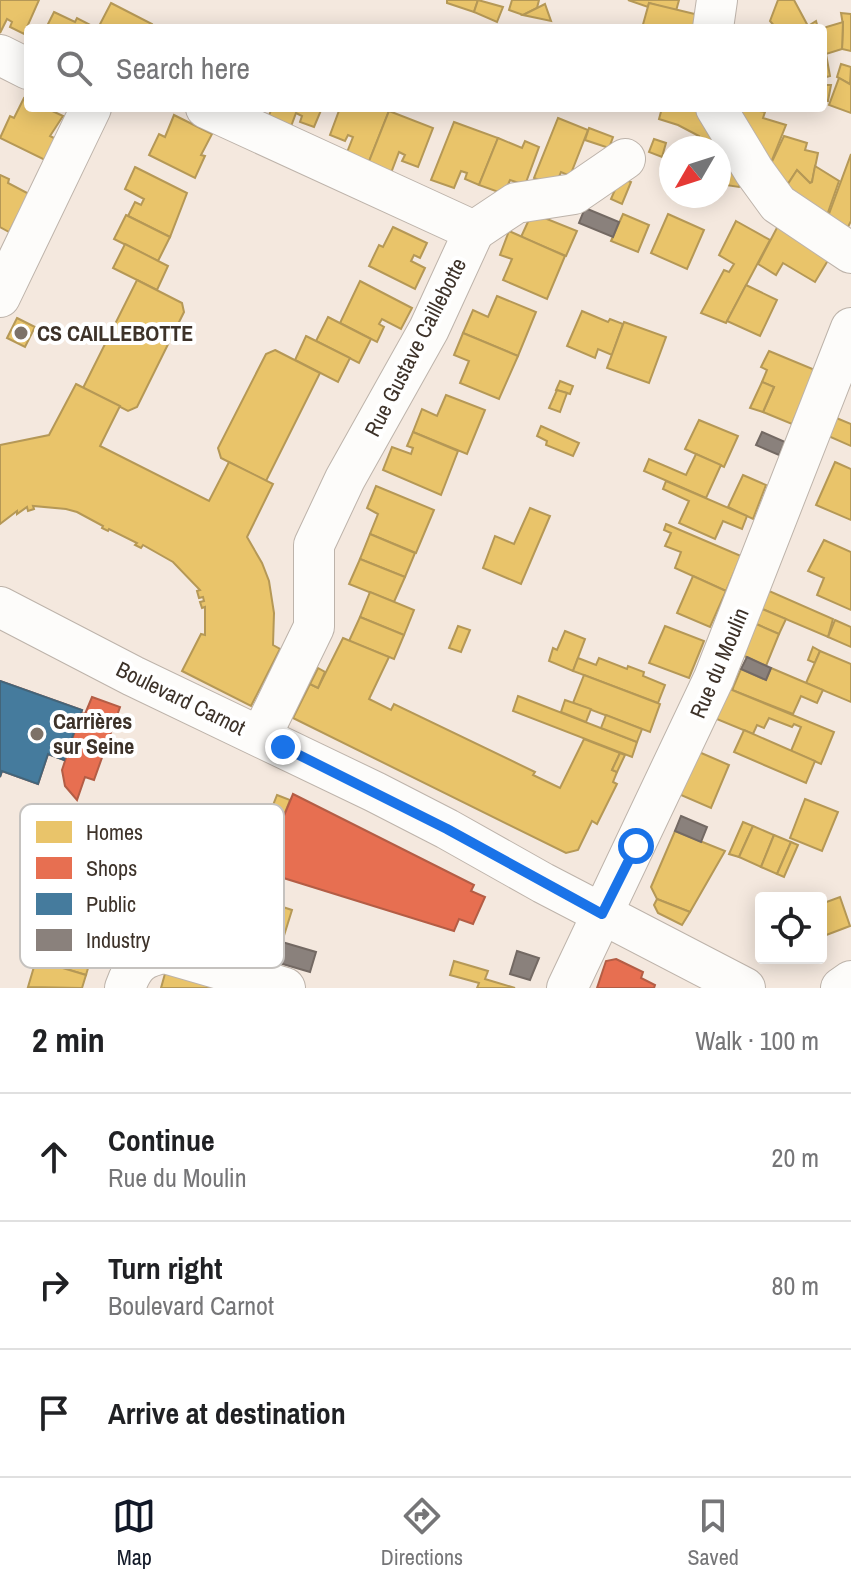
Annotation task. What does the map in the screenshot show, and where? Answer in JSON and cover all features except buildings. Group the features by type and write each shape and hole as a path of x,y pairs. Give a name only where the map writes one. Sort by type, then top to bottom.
{"street":[{"path":"714,24 717,0"},
{"path":"0,55 24,67"},
{"path":"5,274 89,112"},
{"name":"Rue Gustave Caillebotte","path":"215,112 474,231 429,329 345,479 314,545 314,627 270,751"},
{"path":"718,112 778,204 851,253"},
{"path":"474,231 516,203 574,194 625,159"},
{"name":"Rue du Moulin","path":"567,988 707,695 851,328"},
{"name":"Boulevard Carnot","path":"0,607 146,696 447,829 745,988"},
{"path":"125,988 133,968"},
{"path":"216,968 285,988"},
{"path":"841,988 851,981"}],"place":[{"name":"CS CAILLEBOTTE","path":"21,333"},
{"name":"Carrières sur Seine","path":"37,734"}],"route":[{"path":"283,747 447,829 602,914 636,846"}]}
